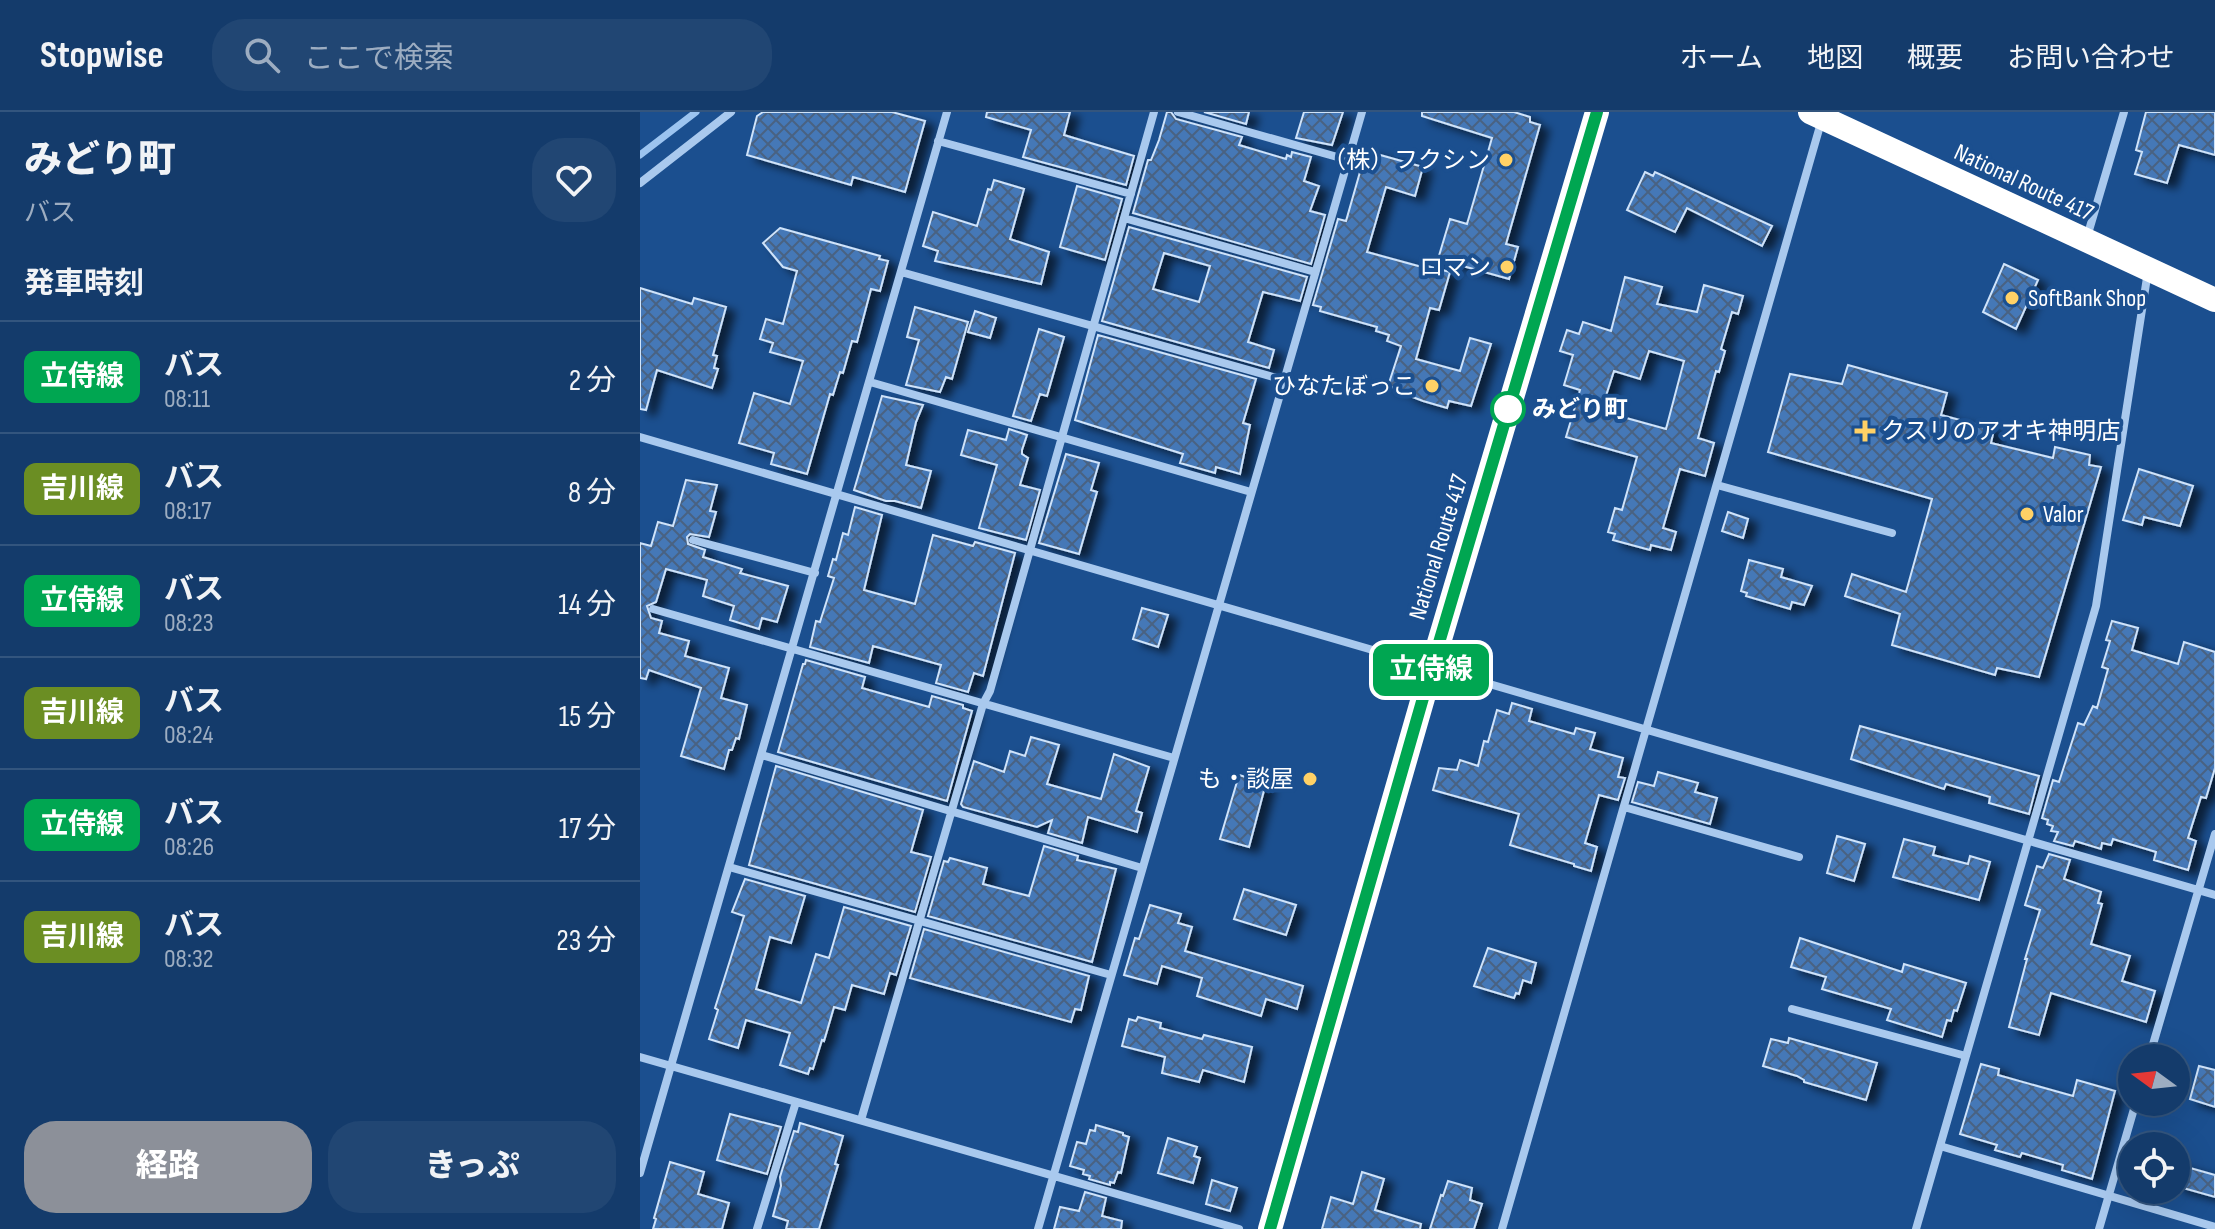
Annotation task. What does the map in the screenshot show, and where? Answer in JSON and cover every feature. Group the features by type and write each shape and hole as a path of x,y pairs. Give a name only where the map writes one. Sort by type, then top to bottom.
{"highway":[{"name":"National Route 417","path":"1270,1229 1432,667 1597,112"},
{"name":"National Route 417","path":"1816,115 2215,300"}],"street":[{"path":"640,183 731,112"},
{"path":"640,1173 947,112"},
{"path":"861,1120 983,704 990,691 1154,112"},
{"path":"1178,112 1348,160"},
{"path":"1038,1229 1362,112"},
{"path":"2085,242 2124,112"},
{"path":"1502,1229 1717,485 1816,115"},
{"path":"938,141 1131,194"},
{"path":"1124,218 1315,272"},
{"path":"1916,1229 2096,606 2148,270"},
{"path":"901,272 1284,380"},
{"path":"870,382 1251,492"},
{"path":"640,437 2215,895"},
{"path":"1717,485 1892,533"},
{"path":"693,540 815,573"},
{"path":"653,609 1174,758"},
{"path":"762,755 1142,868"},
{"path":"1624,807 1799,857"},
{"path":"2153,1044 2215,834"},
{"path":"729,867 1111,975"},
{"path":"1792,1009 1966,1056"},
{"path":"640,1057 1239,1229"},
{"path":"757,1229 796,1102"},
{"path":"2099,1229 2132,1116"},
{"path":"1940,1146 2215,1227"}],"building":[{"path":"763,112 892,112 925,121 905,192 853,177 851,185 747,155 757,116"},
{"path":"987,112 1070,112 1064,135 1134,156 1126,185 1023,157 1031,130 986,117"},
{"path":"1167,112 1171,112 1176,119 1242,137 1239,145 1286,159 1287,155 1291,157 1292,152 1311,157 1304,181 1319,186 1310,211 1325,215 1311,264 1133,213 1148,160 1151,160 1159,140"},
{"path":"1204,112 1249,112 1246,124"},
{"path":"1304,112 1343,112 1332,145 1296,138"},
{"path":"1422,112 1514,112 1530,117 1530,122 1540,125 1506,244 1518,247 1509,279 1438,259 1450,219 1467,224 1492,138 1422,116"},
{"path":"2146,112 2215,112 2215,155 2179,145 2167,183 2135,174 2142,152 2136,150"},
{"path":"1366,151 1423,167 1415,196 1386,187 1367,252 1450,272 1439,310 1430,308 1416,359 1460,371 1470,338 1491,344 1471,406 1449,401 1447,408 1388,386 1401,346 1387,341 1389,335 1376,331 1377,327 1320,311 1321,307 1313,305 1338,219 1346,221"},
{"path":"1645,172 1653,176 1655,172 1772,226 1762,246 1687,208 1675,232 1627,210"},
{"path":"994,180 1024,189 1010,239 1049,252 1041,284 935,261 938,251 923,246 933,212 977,226 988,189 991,190"},
{"path":"1077,186 1122,199 1105,260 1060,247"},
{"path":"1129,227 1307,277 1300,301 1263,292 1248,342 1274,350 1269,368 1102,321","holes":["1164,253 1210,266 1199,302 1153,289"]},
{"path":"780,228 880,256 879,259 888,261 880,291 871,289 857,342 852,341 843,373 840,372 833,395 830,394 807,474 771,464 774,453 739,443 754,393 790,404 803,361 770,352 773,343 760,339 766,319 783,324 797,271 783,267 763,243"},
{"path":"2004,264 2038,280 2016,329 1983,312"},
{"path":"1625,277 1662,287 1657,304 1697,312 1704,285 1743,296 1738,314 1732,312 1721,349 1725,351 1719,372 1716,371 1698,438 1714,443 1705,476 1680,469 1663,528 1676,532 1671,550 1651,545 1650,550 1613,540 1615,534 1608,532 1615,508 1622,510 1637,457 1566,437 1580,390 1564,385 1573,355 1560,351 1567,330 1579,334 1583,322 1611,331","holes":["1649,351 1684,361 1666,429 1601,411 1614,371 1640,379"]},
{"path":"640,288 692,304 694,298 726,307 713,355 717,356 714,368 718,369 712,388 657,370 646,410 640,409"},
{"path":"915,307 968,322 952,379 946,377 940,392 906,385 919,340 907,337"},
{"path":"975,311 996,318 990,338 968,332"},
{"path":"1039,329 1064,337 1047,396 1040,394 1031,421 1013,416"},
{"path":"1098,335 1256,379 1243,423 1250,425 1240,474 1216,467 1215,473 1180,463 1183,454 1075,420"},
{"path":"1848,365 1947,393 1941,415 1994,429 1991,443 2053,458 2055,447 2090,455 2089,465 2101,467 2039,677 1997,668 1995,675 1892,645 1900,614 1845,596 1852,574 1906,592 1932,499 1768,452 1790,374 1842,384"},
{"path":"882,396 923,405 906,465 931,471 921,508 854,490"},
{"path":"1009,429 1027,435 1022,454 1028,458 1020,485 1040,490 1026,540 979,528 997,465 961,455 968,430 1006,440"},
{"path":"1066,454 1099,463 1091,490 1097,492 1079,554 1039,543"},
{"path":"2139,469 2193,486 2180,526 2144,517 2142,525 2123,520"},
{"path":"686,480 717,485 710,511 716,512 709,537 690,534 688,544 705,550 703,557 742,569 740,573 788,586 777,622 762,618 759,629 730,620 734,606 703,596 707,580 666,569 656,602 647,606 651,618 662,621 659,633 689,641 685,656 729,668 721,698 747,705 739,739 736,738 732,750 729,750 724,769 681,756 701,688 649,670 646,679 640,678 640,543 651,546 658,522 673,526"},
{"path":"855,507 882,515 864,590 915,604 933,535 1015,553 983,676 974,673 968,692 936,683 941,665 873,646 869,663 810,647 816,621 820,622 834,578 828,576 833,559 836,560 843,533 848,535"},
{"path":"1728,512 1748,519 1743,538 1722,531"},
{"path":"1749,560 1783,569 1781,577 1812,586 1804,605 1792,602 1790,609 1746,596 1747,593 1741,591"},
{"path":"1142,608 1168,615 1158,647 1133,639"},
{"path":"2112,621 2138,628 2132,650 2178,664 2184,642 2215,652 2215,768 2206,798 2201,797 2188,838 2196,841 2188,870 2154,860 2156,852 2113,839 2111,845 2102,843 2101,849 2075,841 2073,846 2054,841 2058,832 2051,831 2053,826 2042,818 2053,780 2059,782 2078,723 2084,725 2093,706 2097,708 2108,669 2102,667"},
{"path":"806,660 865,677 862,688 929,707 932,696 963,705 963,708 972,711 947,801 778,752"},
{"path":"1512,703 1532,709 1529,721 1574,734 1576,728 1595,733 1590,749 1623,758 1618,777 1625,778 1618,800 1599,795 1585,843 1597,847 1591,871 1510,845 1519,814 1433,790 1439,768 1457,770 1460,760 1478,766 1497,710 1509,714"},
{"path":"1860,726 2039,776 2029,814 1989,803 1990,797 1946,784 1944,789 1851,759"},
{"path":"1031,737 1059,745 1047,784 1101,799 1114,754 1149,767 1136,811 1142,813 1137,832 1088,817 1082,843 1048,833 1052,820 1037,827 963,807 961,804 974,761 1004,772 1010,751 1025,756"},
{"path":"776,766 923,810 911,852 931,857 915,912 749,865"},
{"path":"1658,772 1698,783 1695,792 1717,798 1710,824 1632,802 1638,782 1654,786"},
{"path":"1239,775 1266,783 1249,847 1220,839"},
{"path":"1837,836 1865,844 1854,881 1827,873"},
{"path":"1904,839 1935,847 1933,855 1968,864 1970,856 1990,862 1979,900 1893,877"},
{"path":"1044,846 1078,856 1077,860 1116,869 1092,962 928,916 944,861 948,862 950,858 987,868 983,884 1029,896"},
{"path":"2049,854 2070,860 2064,879 2101,892 2098,903 2102,904 2091,944 2130,956 2122,981 2155,991 2146,1022 2051,993 2039,1035 2009,1027 2040,910 2025,905 2037,866 2043,868"},
{"path":"745,879 805,896 791,943 770,937 756,989 801,1003 816,954 829,958 844,907 911,926 896,975 890,973 884,994 852,985 845,1010 834,1007 824,1041 808,1074 780,1065 790,1033 746,1020 738,1048 709,1039 718,1010 715,1008 744,916 732,912"},
{"path":"1244,889 1296,905 1286,935 1234,919"},
{"path":"1150,905 1181,914 1178,923 1192,927 1185,951 1303,986 1297,1009 1266,999 1261,1016 1197,996 1202,978 1162,966 1157,984 1124,975 1135,938 1139,939"},
{"path":"924,929 1089,976 1081,1010 1075,1009 1071,1022 910,978"},
{"path":"1800,938 1902,972 1904,964 1966,983 1957,1011 1954,1010 1951,1021 1947,1020 1942,1037 1887,1020 1891,1009 1822,989 1826,977 1791,967"},
{"path":"1488,948 1536,963 1531,983 1523,980 1519,994 1516,993 1514,998 1474,986"},
{"path":"1138,1017 1161,1023 1160,1028 1252,1047 1244,1082 1203,1070 1199,1082 1162,1073 1165,1057 1122,1046 1129,1019 1136,1021"},
{"path":"1789,1038 1877,1063 1866,1100 1763,1066 1771,1039 1788,1043"},
{"path":"1981,1064 1999,1069 1998,1075 2073,1096 2077,1080 2115,1091 2092,1179 2062,1170 2063,1165 2022,1153 2020,1157 1995,1150 1997,1145 1960,1134"},
{"path":"2199,1066 2215,1070 2215,1107 2190,1099"},
{"path":"730,1114 781,1127 767,1174 717,1160"},
{"path":"800,1123 843,1136 835,1164 838,1165 819,1229 786,1229 788,1221 773,1216 781,1186 780,1177 794,1131 798,1132"},
{"path":"1096,1125 1129,1137 1121,1173 1118,1172 1110,1185 1089,1179 1090,1176 1083,1174 1084,1170 1070,1166 1077,1142 1086,1144 1090,1130 1095,1131"},
{"path":"1168,1138 1197,1147 1194,1156 1200,1158 1193,1183 1158,1173"},
{"path":"670,1162 704,1172 698,1194 729,1203 722,1229 653,1229"},
{"path":"2190,1168 2215,1175 2215,1197 2190,1190"},
{"path":"1362,1172 1384,1179 1375,1210 1421,1224 1420,1229 1322,1229 1331,1197 1353,1204"},
{"path":"1212,1180 1237,1188 1230,1211 1206,1204"},
{"path":"1448,1181 1472,1188 1470,1200 1482,1204 1474,1229 1430,1229"},
{"path":"1085,1192 1106,1198 1102,1216 1122,1221 1121,1229 1054,1229 1060,1207 1079,1211"}],"waterway":[{"path":"640,155 696,112"}],"bus line":[{"name":"立侍線","path":"1270,1229 1438,646 1597,112"}],"place":[{"name":"（株）フクシン","path":"1506,160"},
{"name":"ロマン","path":"1507,267"},
{"name":"SoftBank Shop","path":"2012,298"},
{"name":"ひなたぼっこ","path":"1432,386"},
{"name":"みどり町","path":"1508,409"},
{"name":"クスリのアオキ神明店","path":"1865,431"},
{"name":"Valor","path":"2027,514"},
{"name":"も・談屋","path":"1310,779"}]}
